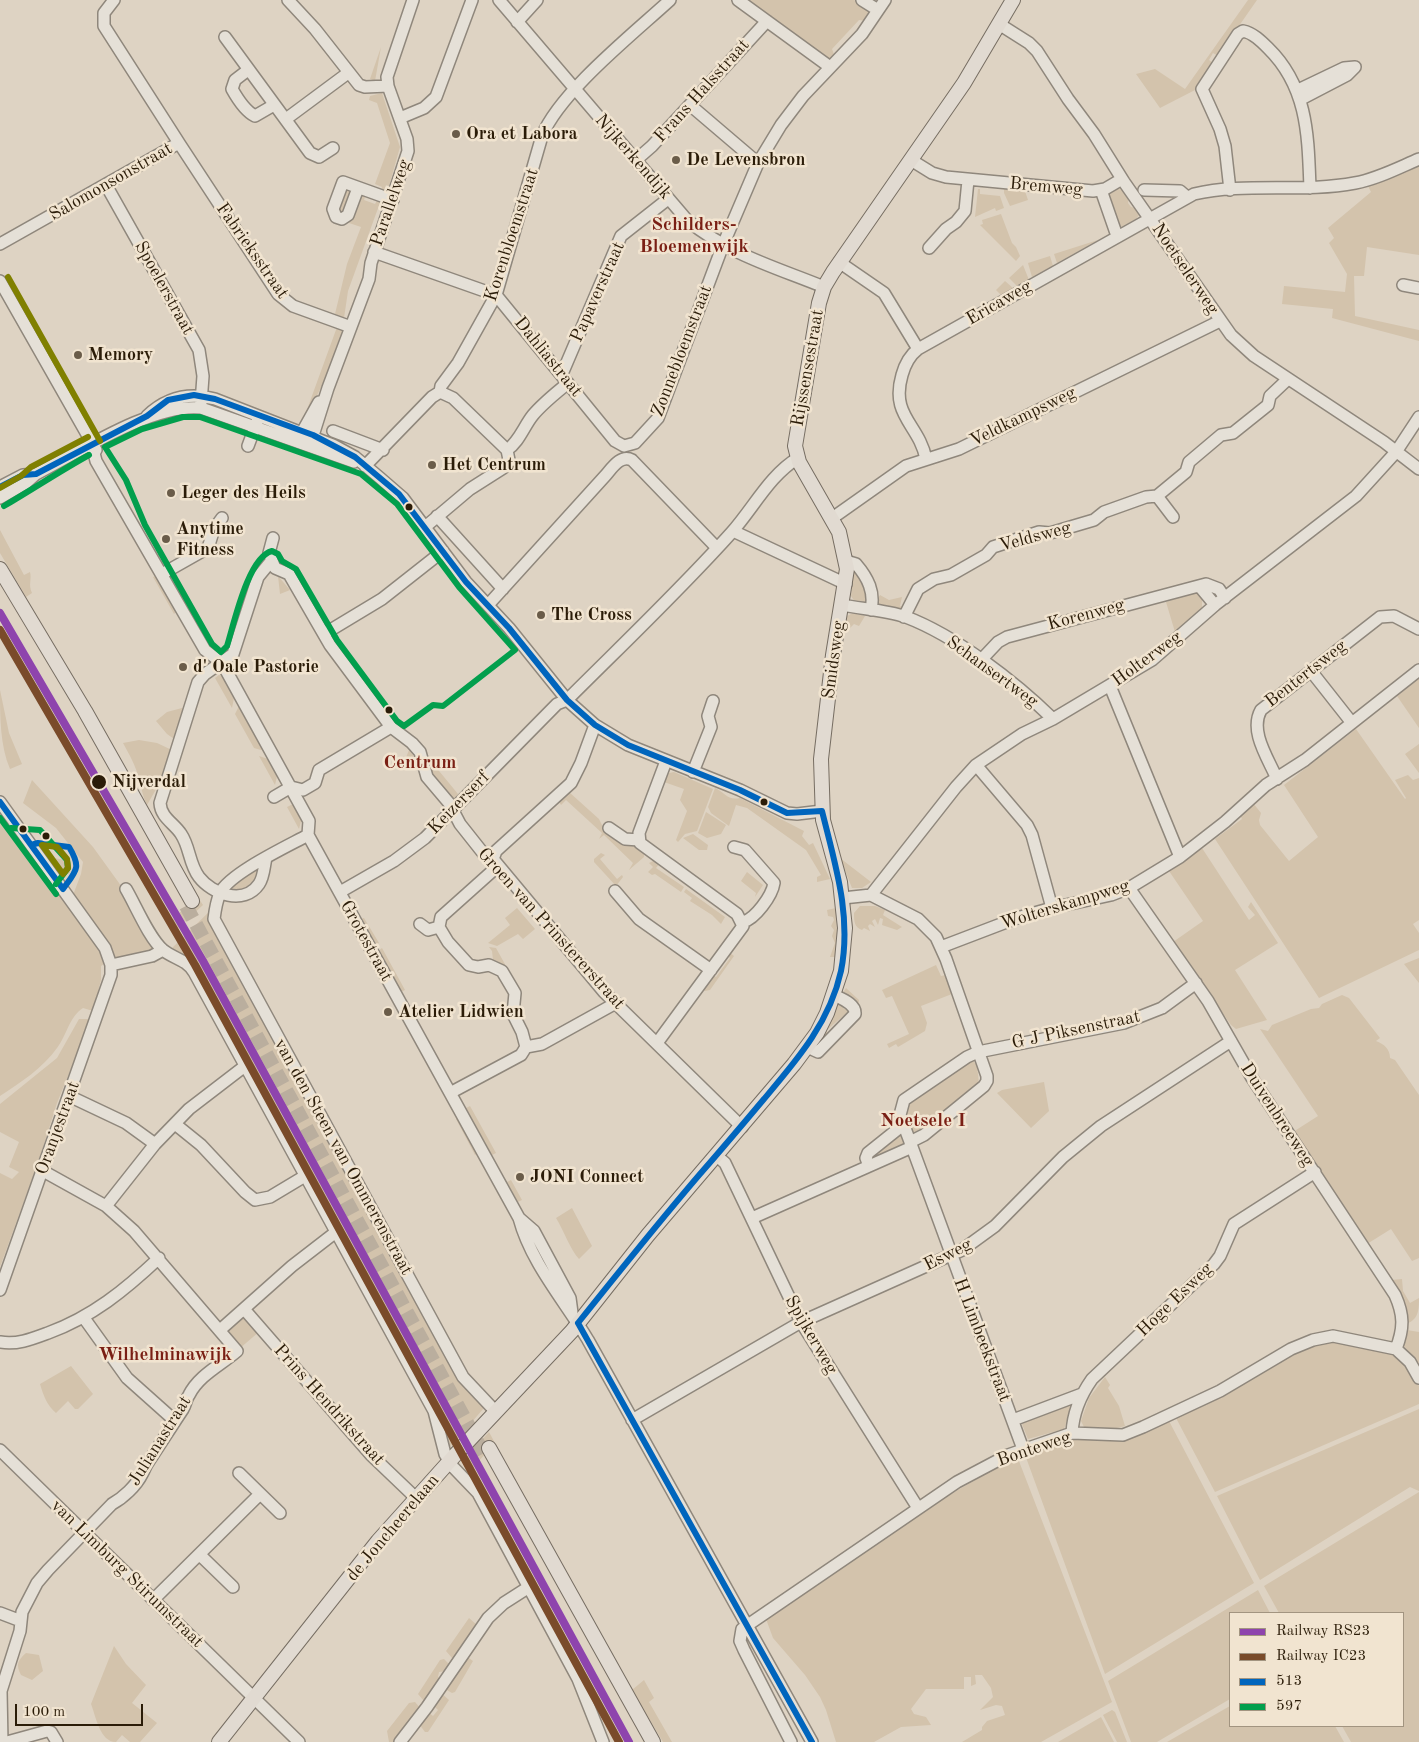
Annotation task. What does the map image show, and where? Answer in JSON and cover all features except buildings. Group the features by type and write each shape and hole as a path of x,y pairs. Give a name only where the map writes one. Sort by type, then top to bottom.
{"main road":[{"name":"Rijssensestraat","path":"798,458 795,446 819,303 824,287 839,262 964,82 1013,0"},
{"name":"Smidsweg","path":"575,1319 717,1156 807,1047 827,1013 834,995 844,954 843,898 838,878 820,842 818,812 813,787 821,759 833,656 846,584 846,562 841,539 798,458"},
{"path":"0,569 85,712 189,904 0,582"},
{"name":"de Joncheerelaan","path":"219,1742 414,1496 450,1463 575,1319"},
{"path":"643,1742 487,1451 653,1742"}],"street":[{"name":"Salomonsonstraat","path":"0,244 179,143 104,26 104,14 114,0"},
{"path":"288,0 315,29 358,85 365,87 388,86"},
{"name":"Parallelweg","path":"306,438 328,388 369,279 373,257 408,151 407,139 388,86 388,71 412,0"},
{"path":"400,118 424,108 436,97 472,0"},
{"name":"Nijkerkendijk","path":"499,0 687,220 723,245 765,266 824,287"},
{"path":"517,22 537,0"},
{"name":"Korenbloemstraat","path":"365,466 383,450 432,397 440,392 441,386 458,363 496,295 543,133 556,112 575,89 670,0"},
{"path":"738,0 830,67"},
{"path":"862,0 878,10"},
{"name":"Zonnebloemstraat","path":"488,605 658,418 723,245 758,163 781,126 803,96 862,34 885,0"},
{"name":"Frans Halsstraat","path":"636,160 690,105 766,21"},
{"name":"Noetselerweg","path":"999,24 1029,42 1037,51 1220,321 1243,347 1419,469"},
{"path":"1230,190 1226,146 1202,89 1238,34 1247,32 1262,41 1277,56 1300,95 1308,131 1310,188"},
{"path":"225,37 314,156 322,156 333,148"},
{"path":"248,70 235,80 232,88 249,112 254,116 274,104"},
{"path":"286,119 348,73"},
{"path":"690,105 758,163"},
{"name":"Fabrieksstraat","path":"179,143 278,294 293,306 351,327"},
{"name":"Ericaweg","path":"926,459 922,446 901,407 898,397 904,368 912,354 918,349 1187,197 1203,192 1310,188 1356,183 1419,159"},
{"name":"Bremweg","path":"911,160 937,175 968,180 1101,190 1122,179"},
{"path":"929,248 966,211 968,180"},
{"name":"Spoelerstraat","path":"106,185 199,350 203,362 201,408"},
{"path":"358,188 392,200"},
{"path":"1101,190 1117,236"},
{"name":"Ericaweg","path":"1144,190 1180,191 1187,197"},
{"name":"Papaverstraat","path":"425,527 470,489 503,468 509,460 507,450 515,444 536,411 565,378 621,236 668,198"},
{"path":"373,257 496,295"},
{"path":"839,262 870,282 888,298 918,349"},
{"name":"Grotestraat","path":"0,281 92,445 96,461 124,512 137,529 205,650 222,663 309,821 308,835 519,1218 522,1231 548,1268 558,1297 575,1319 812,1742"},
{"path":"1403,285 1419,288"},
{"name":"Dahliastraat","path":"496,295 615,441 717,548"},
{"name":"Veldkampsweg","path":"831,519 898,470 959,449 1220,321"},
{"name":"Veldsweg","path":"904,617 918,590 934,579 951,575 986,555 993,547 1039,532 1050,533 1094,520 1104,512 1146,497 1157,496 1186,472 1189,462 1221,436 1233,433 1268,405 1270,396 1288,379"},
{"path":"440,392 452,398 507,450"},
{"path":"0,498 26,484 36,474 147,416 168,400 201,396 257,421 348,452 399,494 466,582 488,605 567,700 595,725 628,745 740,790 787,813 818,812"},
{"path":"147,416 178,408 201,408 257,421"},
{"name":"Holterweg","path":"871,895 956,787 976,765 1022,734 1053,719 1152,660 1215,605 1356,496 1396,452 1419,416"},
{"path":"248,446 257,421"},
{"path":"333,431 383,450"},
{"path":"567,700 717,548 780,471 798,458"},
{"path":"0,487 24,476 36,474"},
{"path":"1157,496 1173,516"},
{"path":"437,516 503,589"},
{"path":"162,574 208,548 214,529 222,518"},
{"path":"732,531 846,584"},
{"path":"266,858 260,883 250,892 240,896 220,893 199,878 193,867 182,834 164,816 160,803 198,682 205,674 233,654 258,577 272,560 268,553 273,538"},
{"path":"324,634 382,599 443,551"},
{"name":"Groen van Prinstererstraat","path":"272,560 275,568 289,574 324,634 391,727 408,734 420,752 427,777 474,843 496,863 604,992 742,1126"},
{"name":"Smidsweg","path":"846,562 856,564 870,586 873,595 871,610"},
{"path":"1200,586 1213,585 1225,598"},
{"path":"1200,586 1215,605"},
{"name":"Korenweg","path":"981,660 998,642 1006,637 1162,594 1200,586"},
{"name":"Schansertweg","path":"842,606 904,617 953,641 981,660 1053,719"},
{"name":"Bentertsweg","path":"1277,779 1255,728 1256,718 1261,710 1380,617 1394,616 1419,629"},
{"path":"242,630 247,626 254,626"},
{"path":"1277,779 1352,724 1419,670"},
{"path":"1311,671 1352,724"},
{"path":"1110,686 1180,857"},
{"name":"Keizerserf","path":"340,892 394,861 425,838 557,704 567,700"},
{"path":"693,772 711,727 708,716 713,700"},
{"path":"450,1093 521,1055 526,1047 522,1032 513,1014 515,993 502,971 489,965 478,967 469,965 448,942 439,927 441,917 496,863 496,851 567,788 581,763 595,725"},
{"path":"274,797 291,788 303,790 315,783 319,770 391,727"},
{"path":"638,840 666,761"},
{"path":"976,765 1027,825 1032,835 1052,908"},
{"name":"Wolterskampweg","path":"941,946 1052,908 1094,900 1129,888 1180,857 1225,822 1266,785 1277,779"},
{"path":"0,802 105,948 111,965 152,956 163,950"},
{"path":"609,828 625,839 638,840 644,848 737,914 743,922"},
{"path":"220,893 235,878 308,835"},
{"path":"657,1043 740,930 743,922 753,916 772,891 774,884 745,850 734,847"},
{"name":"Duivenbreeweg","path":"1129,888 1196,983 1252,1078 1395,1295 1401,1309 1403,1323 1396,1349"},
{"path":"126,889 163,950 181,959 191,967 434,1412 450,1463 478,1492 578,1679 603,1742"},
{"path":"615,891 639,919 711,970"},
{"name":"van den Steen van Ommerenstraat","path":"220,893 214,919 216,923 463,1377 496,1412"},
{"path":"752,1218 869,1166 911,1144 987,1081 941,946 936,937 918,920 871,895 843,898"},
{"path":"420,924 428,930 439,927"},
{"name":"Oranjestraat","path":"0,1290 110,984 111,965"},
{"name":"G J Piksenstraat","path":"911,1144 900,1115 904,1100 967,1057 978,1052 1124,1023 1162,1008 1196,983"},
{"path":"807,1047 818,1052 855,1014 854,1007 844,999 834,995"},
{"path":"526,1047 542,1044 616,1004"},
{"name":"Esweg","path":"632,1420 801,1322 950,1256 995,1226 1063,1156 1101,1126 1231,1041"},
{"path":"106,1206 155,1144 204,1095 245,1066"},
{"path":"69,1096 126,1123 155,1144"},
{"path":"175,1124 201,1145 245,1192 255,1200 270,1197 305,1176"},
{"path":"869,1166 866,1158 868,1153 903,1124"},
{"name":"H Limbeekstraat","path":"911,1144 950,1256 1023,1449"},
{"name":"Spijkerweg","path":"717,1156 725,1163 801,1322 918,1508"},
{"path":"42,1171 106,1206 159,1258 220,1330 292,1266 336,1232"},
{"name":"Hoge Esweg","path":"1072,1433 1075,1412 1082,1394 1092,1379 1214,1264 1220,1256 1234,1224 1315,1172"},
{"path":"0,1342 23,1342 84,1318 113,1299 159,1258"},
{"name":"Prins Hendrikstraat","path":"244,1309 371,1455 414,1496"},
{"path":"84,1318 127,1378 174,1420"},
{"name":"Julianastraat","path":"2,1742 1,1686 22,1612 37,1583 70,1546 112,1504 122,1498 142,1475 174,1420 182,1410 188,1396 205,1374 237,1351 220,1330"},
{"name":"Bonteweg","path":"747,1626 957,1482 1023,1449 1072,1433 1123,1435 1220,1391 1291,1349 1313,1340 1333,1336 1396,1349"},
{"path":"1396,1349 1410,1362 1419,1378"},
{"path":"1013,1420 1082,1394"},
{"name":"van Limburg Stirumstraat","path":"0,1450 299,1742"},
{"path":"239,1473 280,1513"},
{"path":"153,1600 260,1494"},
{"path":"200,1555 233,1587"},
{"path":"400,1742 427,1707 488,1618 504,1603 529,1587"},
{"path":"0,1613 21,1621"},
{"path":"747,1626 742,1629 740,1641 791,1742"},
{"path":"7,1742 46,1731 54,1734 57,1742"}],"shaded area":[{"path":"744,0 854,0 871,9 872,15 868,21 859,20 832,49 835,57 828,60"},
{"path":"1248,0 1257,0 1218,56 1213,53 1209,60 1213,63 1195,90 1160,108 1136,74 1155,69 1185,89"},
{"path":"381,47 375,81 370,79"},
{"path":"382,93 400,147 389,186 386,185 384,193 381,193 382,187 375,184 390,143 377,103 369,100 370,96"},
{"path":"1419,165 1419,255 1367,247 1364,276 1354,276 1355,316 1419,330 1419,341 1332,318 1333,309 1282,304 1284,286 1345,292 1347,274 1329,243 1334,238 1328,228 1371,192 1368,186"},
{"path":"1004,188 1007,190 1025,191 1028,200 1010,206 1004,193"},
{"path":"344,189 352,189 343,216 336,209"},
{"path":"978,189 980,189 980,194 1000,196 1004,208 996,211 995,208 975,217"},
{"path":"1118,189 1125,190 1129,197 1128,203 1131,207 1136,208 1139,215 1136,219 1117,229 1105,196"},
{"path":"361,194 366,194 364,200 375,204 378,199 381,200 348,291 344,318 335,314 347,264 361,227 349,223"},
{"path":"1001,214 1012,243 1020,256 1016,261 980,225 983,224 982,220"},
{"path":"1098,240 1057,263 1054,254"},
{"path":"1050,256 1053,266 1032,277 1028,263"},
{"path":"1023,265 1029,280 1017,286 1009,278"},
{"path":"1005,281 1013,288 1001,295 996,290"},
{"path":"337,327 343,329 324,381 307,416 305,415"},
{"path":"147,526 168,563 160,564 156,556 158,554 144,528"},
{"path":"0,530 24,575 30,572 32,593 26,597 0,553"},
{"path":"854,569 865,585 870,605 855,602 851,596"},
{"path":"156,576 177,611 174,614 153,577"},
{"path":"278,576 290,590 280,594"},
{"path":"1198,593 1202,596 1202,609 1175,632 1166,602"},
{"path":"880,595 889,600 902,597 900,606 904,608 900,610 874,605"},
{"path":"853,613 865,616 859,626 854,624 849,629 845,625 847,616"},
{"path":"219,675 222,676 234,698 232,708 215,678"},
{"path":"1419,678 1419,728 1397,696"},
{"path":"0,690 9,733 22,764 10,769 2,741"},
{"path":"239,706 263,749 254,748 235,714"},
{"path":"184,709 177,741 167,734 156,721 167,712"},
{"path":"1356,729 1405,799 1395,780 1408,775 1413,780 1419,778 1419,920 1413,924 1419,933 1419,950 1319,998 1215,839 1242,819 1239,813 1253,803 1261,813 1260,825 1289,861 1318,837 1284,785"},
{"path":"139,740 157,743 174,751 162,779 147,805 136,769 123,743"},
{"path":"1419,744 1419,773 1405,754"},
{"path":"409,750 413,755 416,768 411,767 405,760"},
{"path":"259,756 268,759 277,776 275,785"},
{"path":"429,765 435,766 458,794 456,799 451,800 432,776"},
{"path":"674,772 713,789 697,831 685,834 678,842 676,840 687,811 680,800 684,789 664,782 669,773"},
{"path":"32,780 93,847 119,883 155,945 153,952 115,960 73,895 81,874 83,862 56,828 23,803"},
{"path":"715,788 729,797 740,798 804,831 802,836 809,845 813,843 830,879 817,882 817,877 821,875 806,850 747,808 736,805 729,826 711,813 708,807"},
{"path":"569,792 599,819 604,829 614,839 634,843 644,852 644,857 629,870 633,863 604,835 599,839 602,833 566,800 561,805 558,800"},
{"path":"295,803 302,817 299,829 287,807"},
{"path":"0,809 100,948 105,963 101,966 101,980 93,1011 83,1008 78,1012 71,1021 60,1043 45,1062 0,1096"},
{"path":"706,812 726,825 721,834 707,838 698,833"},
{"path":"693,834 708,845 707,850 699,850 683,838"},
{"path":"1202,848 1249,920 1255,915 1248,907 1251,902 1278,943 1235,970 1267,1020 1236,1029 1231,1025 1173,942 1203,921 1169,871"},
{"path":"601,853 605,855 600,859 617,879 622,875 623,877 616,886 594,862 594,859"},
{"path":"48,857 65,860 71,868 70,873 64,876 60,874"},
{"path":"840,858 871,882 862,888 852,888"},
{"path":"655,860 660,863 656,868 684,887 681,892 655,874 652,875 648,872 653,867 649,863"},
{"path":"259,866 259,877 245,891 233,890 231,887"},
{"path":"747,872 763,885 755,897 756,893 741,881"},
{"path":"686,889 725,917 721,924 712,915 690,901 692,898 684,892"},
{"path":"197,896 203,905 174,932 169,923"},
{"path":"860,906 875,906 885,910 883,915 902,927 897,930 882,925 883,919 880,918 878,925 875,919 872,921 875,927 870,924 868,926 870,931 864,928 862,930 859,929 855,923 854,913"},
{"path":"213,908 484,1408 450,1447 446,1449 440,1419 195,968 171,949"},
{"path":"517,908 535,929 523,939 518,934 497,946 488,943 510,925 505,918"},
{"path":"836,908 837,933 835,957 830,957 835,943 832,936 834,930 831,926 834,920 833,917 828,916 827,910"},
{"path":"364,918 379,943 376,945 361,919"},
{"path":"489,947 496,948 506,966 493,960 492,951"},
{"path":"382,948 405,990 401,992 382,956 379,957 377,952"},
{"path":"729,952 734,956 710,990 705,991 702,989 710,973 716,977 730,958 725,953"},
{"path":"1419,958 1419,983 1404,964"},
{"path":"936,965 941,976 946,975 952,994 921,1006 927,1023 925,1031 898,1047 896,1044 889,1048 887,1044 909,1034 892,996 886,998 882,990"},
{"path":"846,988 859,1000 858,1007 842,994"},
{"path":"1342,995 1349,998 1380,1038 1376,1041 1386,1047 1390,1058 1395,1060 1419,1095 1419,1258 1412,1261 1391,1229 1367,1244 1293,1132 1318,1116 1260,1029 1268,1031 1272,1025 1311,1009 1319,1008 1322,1004"},
{"path":"840,1001 844,1009 851,1009 827,1030 827,1039 816,1048"},
{"path":"79,1019 91,1019 57,1103 39,1160 0,1267 0,1173 12,1179 19,1172 9,1167 19,1142 0,1132 0,1104 57,1058"},
{"path":"967,1061 973,1061 977,1065 979,1084 915,1135 910,1134 903,1108 907,1100"},
{"path":"1044,1082 1049,1111 1031,1128 997,1093 1002,1090"},
{"path":"470,1106 496,1153 492,1155 466,1108"},
{"path":"456,1119 459,1119 477,1154 475,1155"},
{"path":"900,1130 904,1146 873,1161 871,1158"},
{"path":"511,1180 522,1200 518,1202 507,1182"},
{"path":"572,1208 592,1246 579,1259 556,1218"},
{"path":"1402,1279 1403,1291 1410,1303 1419,1298 1416,1316 1408,1323 1391,1280"},
{"path":"242,1315 260,1331 239,1349 226,1331"},
{"path":"1407,1330 1419,1332 1419,1363 1403,1345"},
{"path":"1329,1341 1391,1351 1409,1368 1419,1386 1419,1404 1215,1492 1176,1418 1301,1347"},
{"path":"71,1366 93,1394 78,1409 75,1409 68,1401 56,1413 46,1400 40,1384"},
{"path":"1105,1377 1110,1385 1108,1388 1119,1406 1125,1426 1109,1430 1084,1427 1081,1421 1089,1398"},
{"path":"1073,1402 1064,1429 1028,1439 1020,1419"},
{"path":"1419,1409 1419,1491 1410,1487 1260,1580 1217,1496"},
{"path":"1169,1421 1254,1583 1105,1674 1024,1452 1067,1439 1120,1439"},
{"path":"489,1432 495,1443 469,1472 463,1461"},
{"path":"1017,1456 1112,1702 1041,1742 962,1742 982,1730 987,1721 1005,1715 1002,1706 996,1705 980,1710 993,1697 991,1688 982,1675 975,1675 976,1684 971,1686 971,1677 964,1677 964,1689 926,1689 911,1709 914,1714 926,1717 931,1725 901,1727 874,1742 836,1742 820,1697 805,1675 773,1638 766,1619 911,1517"},
{"path":"1419,1492 1419,1742 1351,1742 1343,1727 1404,1727 1404,1612 1278,1612 1264,1586"},
{"path":"1258,1590 1269,1612 1229,1612 1229,1700 1157,1742 1131,1742 1108,1681"},
{"path":"469,1618 477,1625 455,1658 452,1658 446,1651"},
{"path":"114,1646 126,1664 146,1685 132,1703 157,1723 140,1742 130,1742 122,1735 116,1742 106,1738 99,1728 91,1704"},
{"path":"26,1653 39,1655 43,1671 32,1680 21,1675 18,1668 19,1661"},
{"path":"466,1656 473,1661 455,1692 452,1693 445,1689"},
{"path":"444,1659 450,1665 446,1671 439,1672 438,1677 441,1679 424,1701 418,1694 440,1660"},
{"path":"644,1680 654,1698 649,1702 672,1742 663,1742 632,1690"},
{"path":"441,1693 449,1700 428,1732 425,1732 419,1724 428,1712 433,1716 438,1710 433,1705"},
{"path":"415,1702 421,1709 396,1742 389,1742 387,1731 409,1703"},
{"path":"1229,1707 1229,1727 1336,1727 1344,1742 1167,1742"},
{"path":"1112,1710 1115,1712 1127,1742 1117,1742 1103,1715"},
{"path":"1101,1717 1114,1742 1058,1742"}],"tunnel":[{"path":"186,906 484,1454"}],"rail line":[{"name":"RS23","path":"0,613 203,961 629,1742"},
{"name":"IC23","path":"0,630 195,965 619,1742"}],"transit line":[{"path":"8,277 100,441"},
{"name":"513","path":"0,487 23,475 36,474 147,416 168,400 194,395 215,399 313,435 355,457 399,494 466,582 509,628 567,700 595,725 628,745 740,790 787,813 822,811 837,870 843,910 844,951 836,990 821,1024 788,1070 669,1211 578,1323"},
{"name":"597","path":"183,417 200,417 361,474 397,504 459,587 515,650 443,706 433,705 404,726 397,721 337,640 296,569 282,561 278,554 272,551 263,556 249,578 227,646 221,652 212,644 145,525 126,480 105,447 142,429 183,417"},
{"path":"0,488 21,476 31,467 88,437"},
{"name":"597","path":"4,506 89,455"},
{"name":"513","path":"0,802 31,845"},
{"name":"597","path":"0,818 56,894"},
{"name":"597","path":"11,828 40,830 67,860 68,868 56,884"},
{"name":"513","path":"38,843 69,847 73,854 76,869 63,889 31,845 38,843"},
{"path":"42,845 57,847 67,859 68,868 63,874 42,845"},
{"name":"513","path":"578,1323 812,1742"}],"place":[{"name":"Ora et Labora","path":"456,134"},
{"name":"De Levensbron","path":"676,160"},
{"name":"Memory","path":"78,355"},
{"name":"Het Centrum","path":"432,465"},
{"name":"Leger des Heils","path":"171,493"},
{"name":"Anytime Fitness","path":"166,539"},
{"name":"The Cross","path":"541,615"},
{"name":"d' Oale Pastorie","path":"183,667"},
{"name":"Nijverdal","path":"99,782"},
{"name":"Atelier Lidwien","path":"388,1012"},
{"name":"JONI Connect","path":"520,1177"}],"district":[{"name":"Schilders- Bloemenwijk","path":"694,236"},
{"name":"Centrum","path":"420,763"},
{"name":"Noetsele I","path":"923,1121"},
{"name":"Wilhelminawijk","path":"165,1355"}]}
